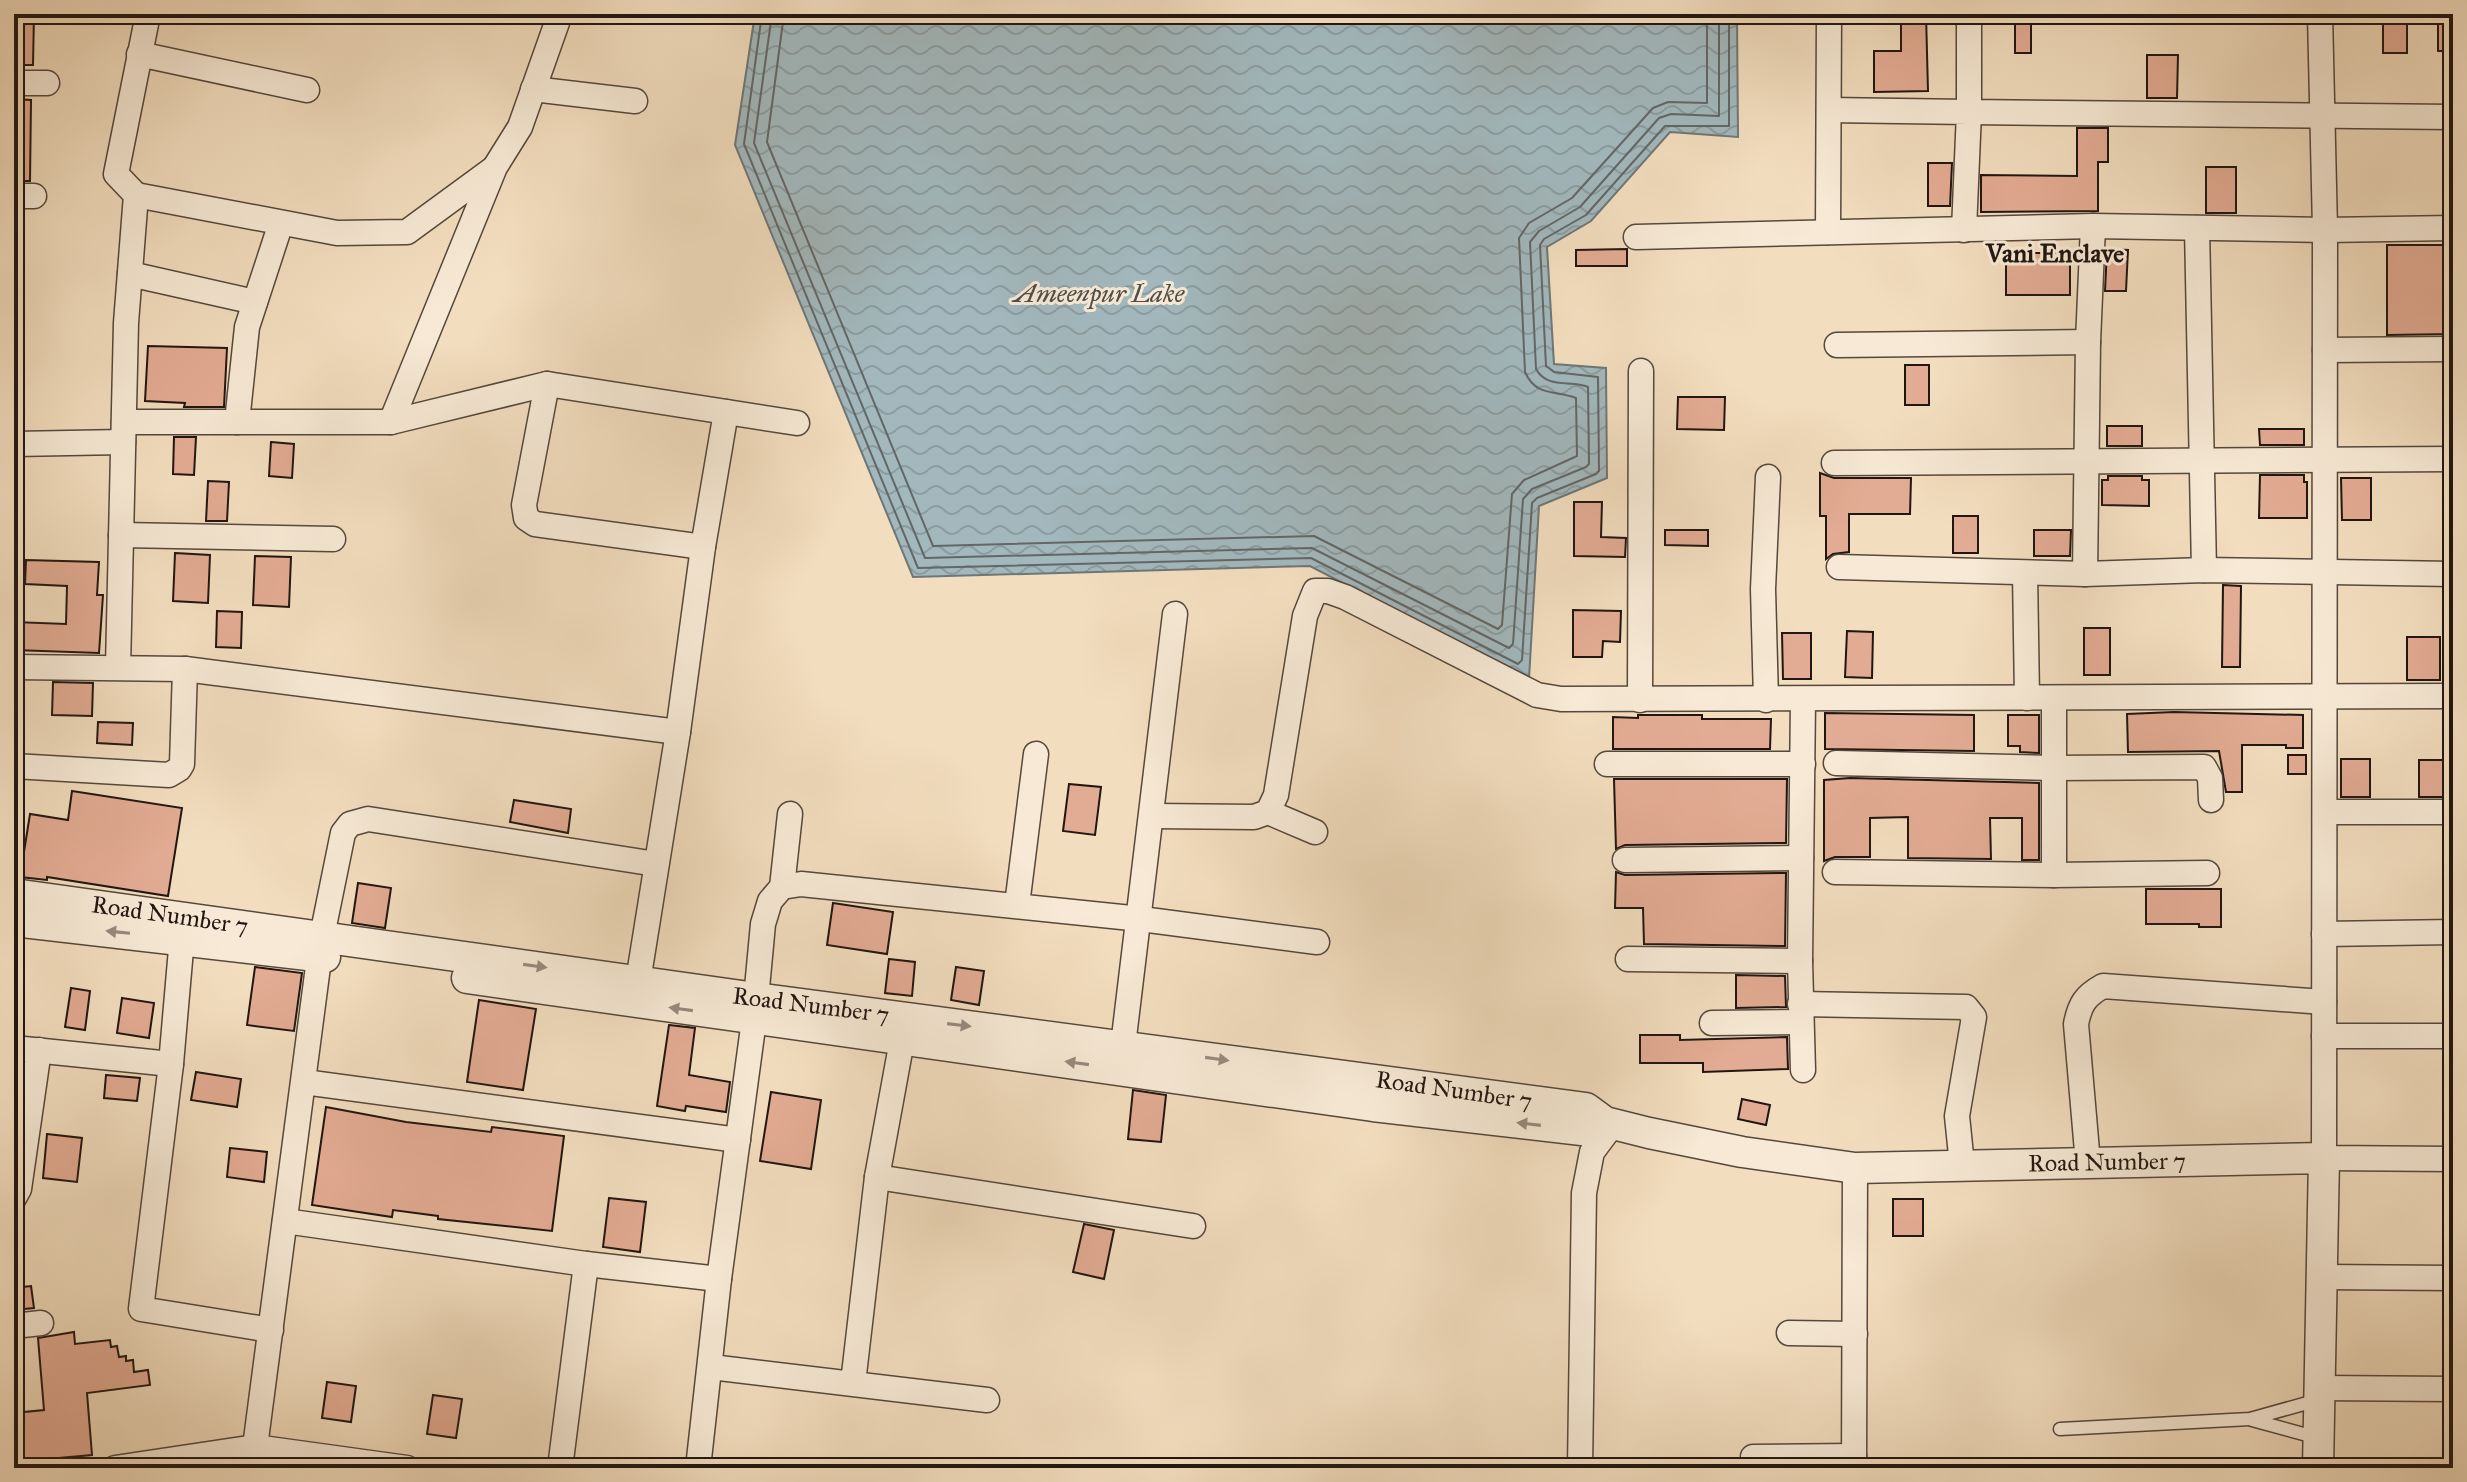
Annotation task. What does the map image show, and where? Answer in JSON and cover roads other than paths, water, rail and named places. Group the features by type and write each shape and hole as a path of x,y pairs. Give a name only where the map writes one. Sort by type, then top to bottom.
{"street":[{"path":"148,14 116,174 136,195 337,233 407,232 495,167"},
{"path":"391,422 495,167 520,127 560,14"},
{"path":"1828,232 1829,14"},
{"path":"1964,230 1969,14"},
{"path":"2318,1468 2324,1158 2325,812 2325,230 2320,14"},
{"path":"139,54 307,90"},
{"path":"14,83 47,83"},
{"path":"533,89 635,101"},
{"path":"1829,110 2453,117"},
{"path":"118,667 126,323 136,195"},
{"path":"237,422 247,327 281,223"},
{"path":"1636,237 2093,226 2325,230 2453,228"},
{"path":"2085,574 2093,226"},
{"path":"2197,228 2204,570"},
{"path":"130,274 255,302"},
{"path":"1837,345 2088,342"},
{"path":"2325,350 2453,349"},
{"path":"1640,700 1641,371"},
{"path":"547,384 524,505 526,518 535,524 703,547"},
{"path":"14,444 237,422 391,422 547,384 797,423"},
{"path":"636,992 726,412"},
{"path":"1834,463 2453,459"},
{"path":"1766,700 1763,589 1768,477"},
{"path":"121,535 333,539"},
{"path":"1839,567 2085,574 2204,570 2453,574"},
{"path":"2025,573 2027,698"},
{"path":"1268,812 1276,795 1305,616 1315,591 1328,591 1345,597 1537,695 1561,699 2453,696"},
{"path":"1122,1058 1175,614"},
{"path":"14,667 185,669 678,732"},
{"path":"14,766 169,775 175,772 182,764 185,669"},
{"path":"2054,698 2054,875"},
{"path":"1803,700 1800,961 1803,1070"},
{"path":"1017,905 1036,754"},
{"path":"1836,763 2053,768 2204,767 2210,778 2211,800"},
{"path":"1607,764 1803,764"},
{"path":"1153,816 1254,817 1268,812 1315,832"},
{"path":"2325,812 2453,812"},
{"path":"698,1468 763,924 770,901 782,887 790,814"},
{"path":"255,1447 322,946 343,833 350,824 368,819 656,864"},
{"path":"1625,860 1801,858"},
{"path":"1835,872 2054,875 2207,873"},
{"path":"782,887 801,884 1017,905 1317,942"},
{"name":"Road Number 7","path":"14,894 183,929"},
{"name":"Road Number 7","path":"14,921 183,929 1261,1077 1586,1108 1609,1123 1742,1152 1855,1168 2324,1158"},
{"path":"183,929 171,1064 141,1309 271,1330"},
{"path":"2324,934 2453,932"},
{"path":"1628,959 1800,961"},
{"path":"2088,1163 2076,1024 2079,1007 2087,995 2103,986 2324,1002"},
{"path":"1712,1023 1800,1013 1966,1007 1974,1017 1957,1116 1962,1165"},
{"path":"853,1383 877,1177 904,1028"},
{"path":"2324,1036 2453,1036"},
{"path":"14,1048 171,1064"},
{"path":"14,1198 19,1189 39,1050"},
{"path":"304,1082 738,1140"},
{"path":"1580,1468 1584,1193 1592,1152 1609,1123"},
{"path":"2324,1158 2453,1159"},
{"path":"1753,1457 1854,1462 1855,1168"},
{"path":"877,1177 1193,1226"},
{"path":"285,1221 586,1264 719,1279"},
{"path":"560,1468 586,1264"},
{"path":"2321,1277 2453,1278"},
{"path":"14,1326 41,1323"},
{"path":"1789,1333 1855,1334"},
{"path":"711,1367 987,1400"},
{"path":"2318,1394 2453,1389"},
{"path":"115,1468 255,1447 407,1468"}],"lane":[{"path":"2060,1429 2250,1419 2318,1394"},
{"path":"2250,1419 2318,1438"}],"water":[{"name":"Ameenpur Lake","path":"755,14 1737,14 1738,137 1670,132 1591,221 1547,247 1554,364 1606,368 1607,478 1539,506 1529,679 1310,566 913,577 735,145"}],"district":[{"name":"Vani Enclave","path":"2055,253"}]}
